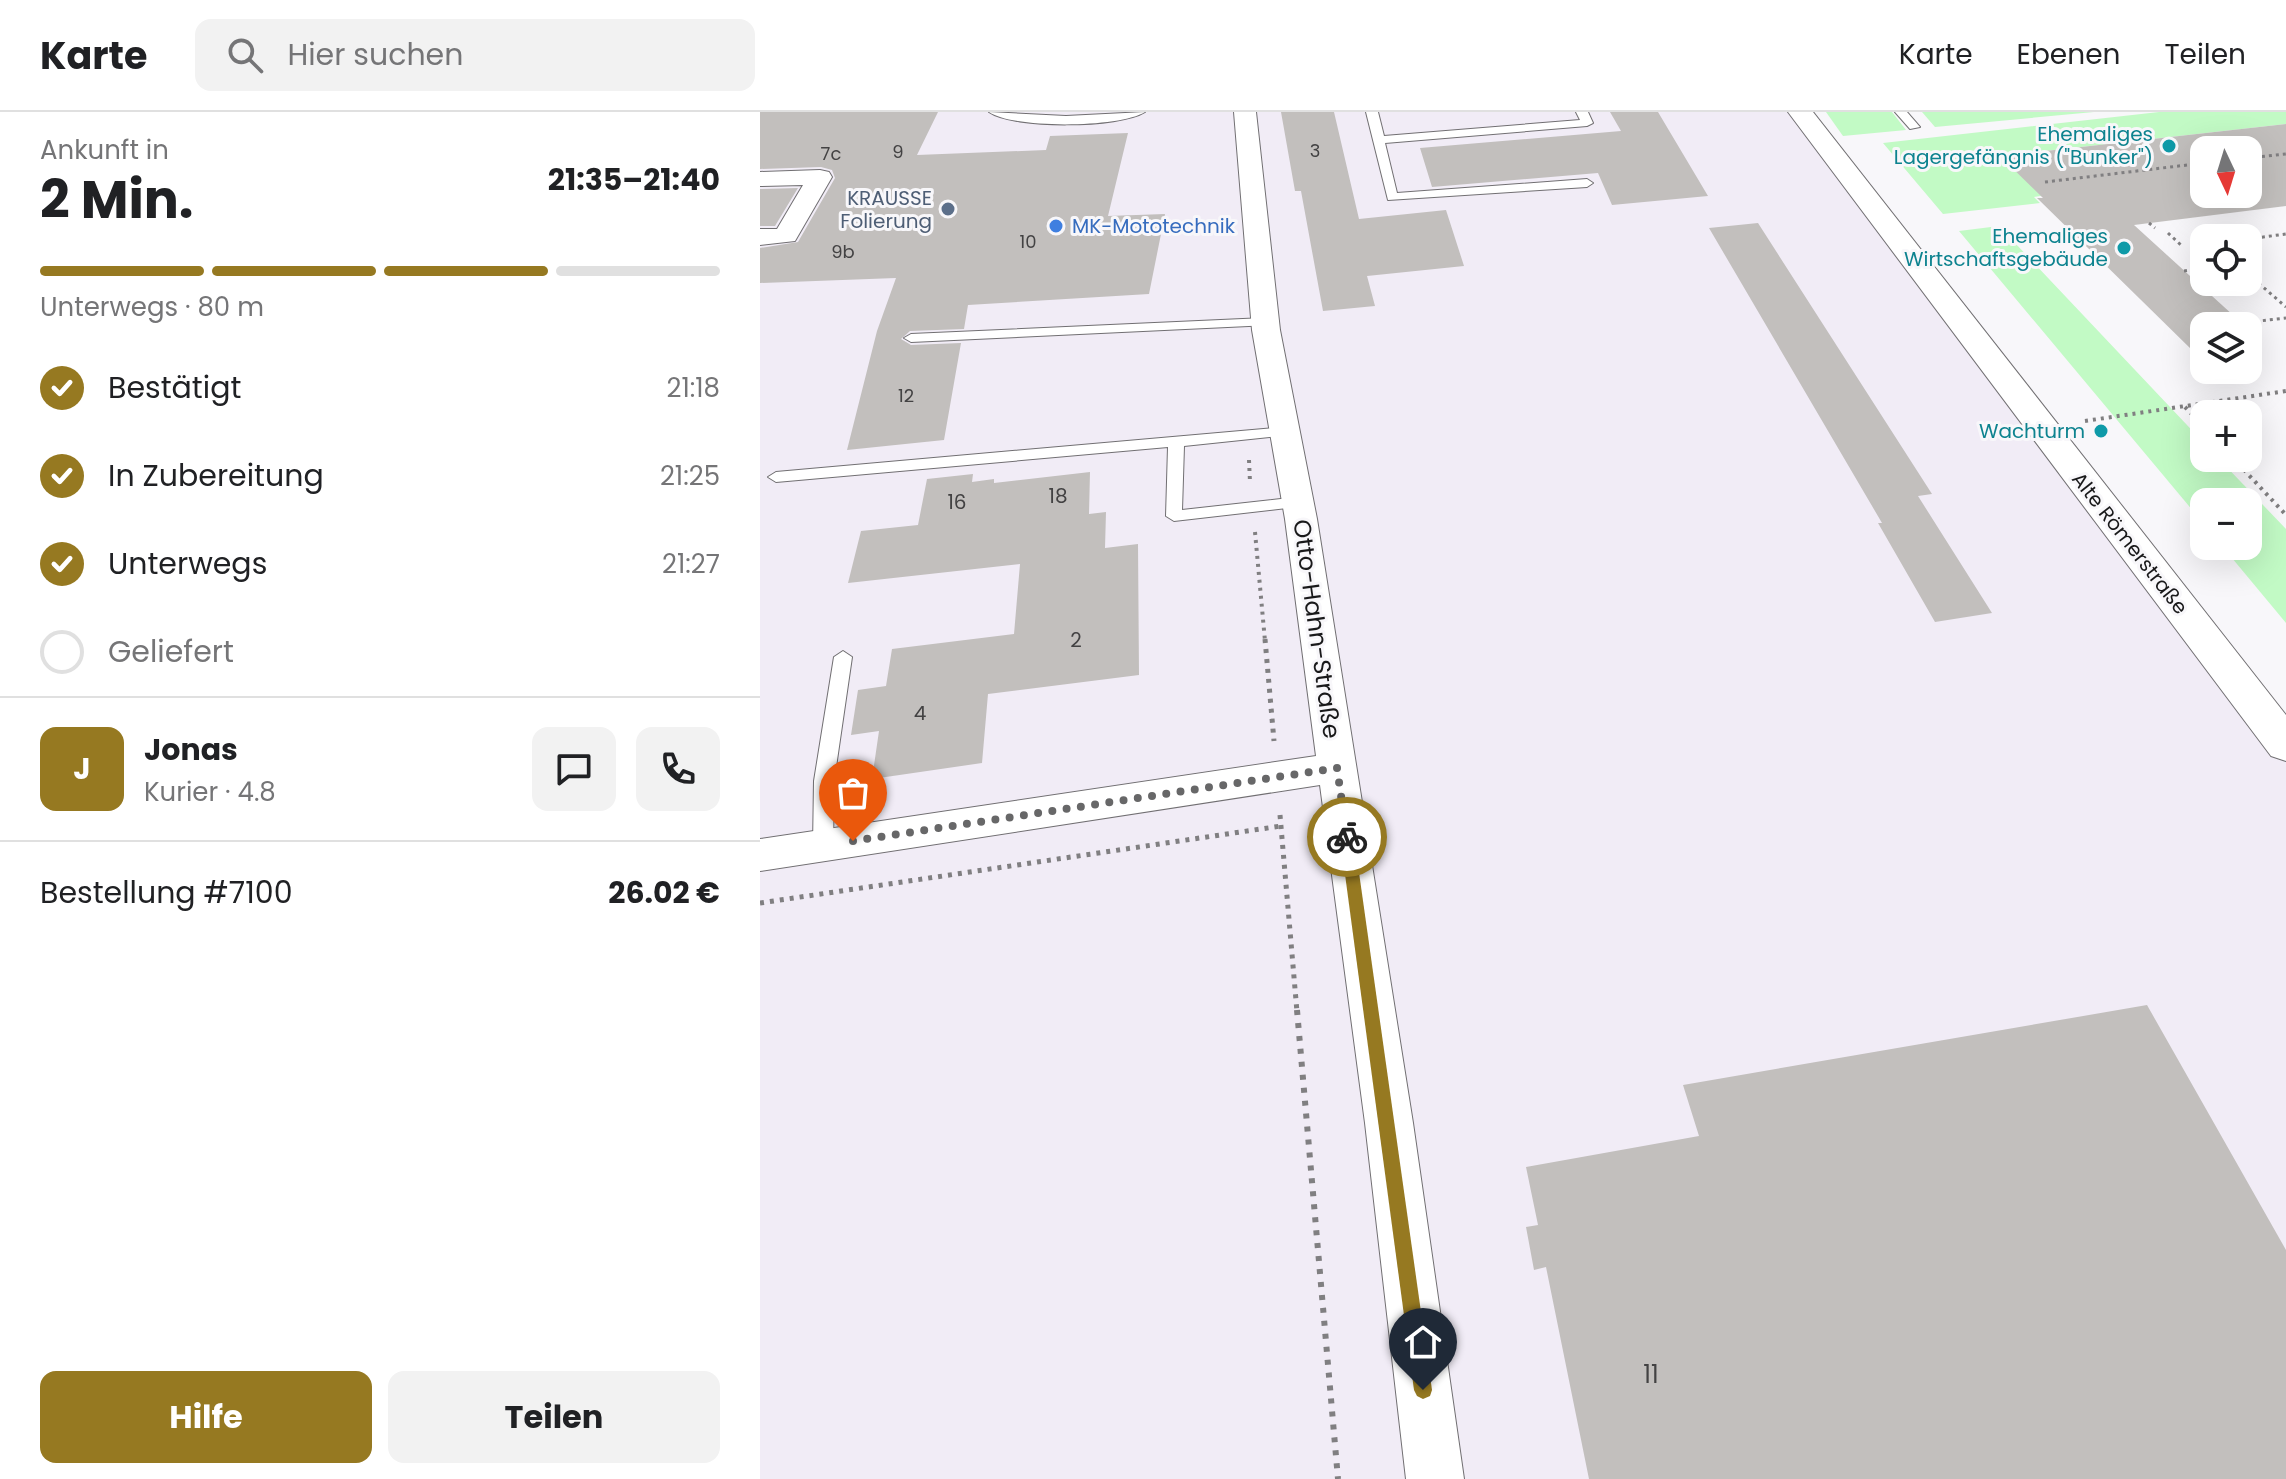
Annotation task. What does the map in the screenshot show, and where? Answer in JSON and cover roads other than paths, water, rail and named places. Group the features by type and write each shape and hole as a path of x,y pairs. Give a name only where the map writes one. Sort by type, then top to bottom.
{"main road":[{"name":"Alte Römerstraße","path":"1800,112 2286,745"}],"street":[{"name":"Otto-Hahn-Straße","path":"1245,112 1265,322 1298,502 1391,1138 1435,1479"},
{"path":"760,179 820,177 786,236 760,237"},
{"path":"760,855 1337,768"}],"lane":[{"path":"995,112 1005,117 1061,120 1139,112"},
{"path":"1372,112 1392,197 1587,183"},
{"path":"1380,140 1587,123 1582,112"},
{"path":"1901,112 1914,127"},
{"path":"911,338 1265,322"},
{"path":"776,477 1285,432"},
{"path":"1176,442 1174,516 1298,502"},
{"path":"823,846 824,781 843,657"}],"place":[{"name":"Ehemaliges Lagergefängnis (\"Bunker\")","path":"2169,146"},
{"name":"KRAUSSE Folierung","path":"948,209"},
{"name":"MK-Mototechnik","path":"1056,226"},
{"name":"Ehemaliges Wirtschaftsgebäude","path":"2124,248"},
{"name":"Wachturm","path":"2101,431"}]}
